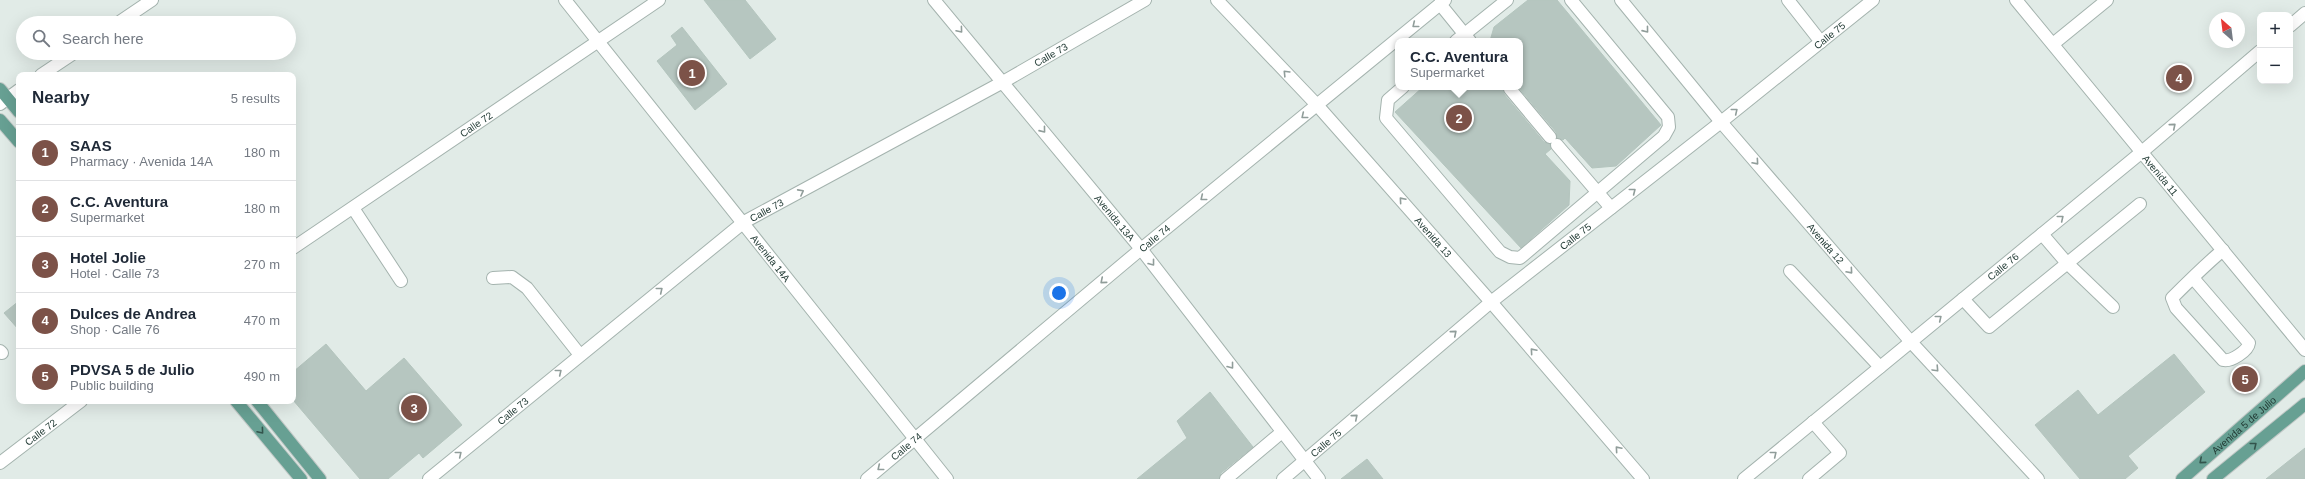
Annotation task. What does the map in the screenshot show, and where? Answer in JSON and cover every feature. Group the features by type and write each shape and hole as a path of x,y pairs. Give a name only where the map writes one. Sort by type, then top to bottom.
{"main road":[{"path":"3,97 16,109"},
{"path":"0,120 16,139"},
{"name":"Avenida 5 de Julio","path":"2182,479 2305,371"},
{"path":"238,404 301,479"},
{"path":"258,404 320,479"},
{"path":"2213,479 2305,404"}],"street":[{"path":"128,16 152,0"},
{"name":"Avenida 14A","path":"565,0 744,222 946,479"},
{"name":"Calle 72","path":"296,246 500,106 659,0"},
{"name":"Avenida 13A","path":"934,0 1004,82 1141,250 1319,479"},
{"name":"Calle 73","path":"428,479 744,222 1004,82 1145,0"},
{"name":"Avenida 13","path":"1217,0 1317,105 1491,302 1643,479"},
{"path":"1465,38 1507,0"},
{"path":"1400,90 1388,100 1386,118 1500,252 1510,257 1520,258 1664,136 1669,127 1668,118 1571,0"},
{"name":"Avenida 12","path":"1621,0 1721,122 1911,342 2038,479"},
{"path":"1788,0 1821,42"},
{"name":"Calle 75","path":"1283,479 1491,302 1721,122 1873,0"},
{"name":"Avenida 11","path":"2016,0 2143,151 2305,350"},
{"path":"2053,44 2107,0"},
{"path":"1443,2 1463,38"},
{"name":"Calle 74","path":"1399,38 1443,2"},
{"path":"2293,23 2305,13"},
{"name":"Calle 74","path":"867,479 1141,250 1395,41"},
{"name":"Calle 76","path":"1744,479 2143,151 2257,54"},
{"path":"46,72 64,60"},
{"path":"1512,90 1553,141 1611,208"},
{"path":"3,97 16,91"},
{"path":"1963,299 1989,327 2066,262 2140,204"},
{"path":"353,208 400,281"},
{"path":"2042,234 2066,262 2113,307"},
{"path":"2193,278 2249,343 2247,349 2229,360 2223,360 2172,303 2172,298 2193,278 2223,250"},
{"path":"1790,271 1880,367"},
{"path":"493,278 512,277 527,288 580,355"},
{"name":"Calle 72","path":"0,464 77,404"},
{"path":"1809,479 1840,454 1813,422"},
{"path":"1226,479 1282,432"}],"building":[{"path":"704,0 745,0 776,39 750,59"},
{"path":"1528,0 1557,0 1661,125 1616,166 1592,168 1565,138 1563,140 1557,138 1556,132 1521,90 1523,90 1523,38 1491,38 1494,27"},
{"path":"682,27 727,84 695,110 657,61 677,45 671,36"},
{"path":"1420,90 1503,90 1504,94 1544,142 1550,144 1551,149 1545,154 1570,181 1569,205 1521,248 1395,112"},
{"path":"16,303 16,327 4,313"},
{"path":"326,344 366,391 404,358 462,425 423,458 419,453 388,479 360,479 296,404 296,369"},
{"path":"2174,354 2205,392 2128,456 2138,468 2125,479 2080,479 2035,425 2078,390 2098,415"},
{"path":"1210,392 1253,447 1221,473 1219,479 1137,479 1187,438 1177,421"},
{"path":"2305,448 2305,479 2266,479"},
{"path":"1367,459 1383,479 1341,479"}],"place":[{"name":"SAAS","path":"692,73"},
{"name":"Dulces de Andrea","path":"2179,78"},
{"name":"C.C. Aventura","path":"1459,118"},
{"name":"PDVSA 5 de Julio","path":"2245,379"},
{"name":"Hotel Jolie","path":"414,408"}]}
